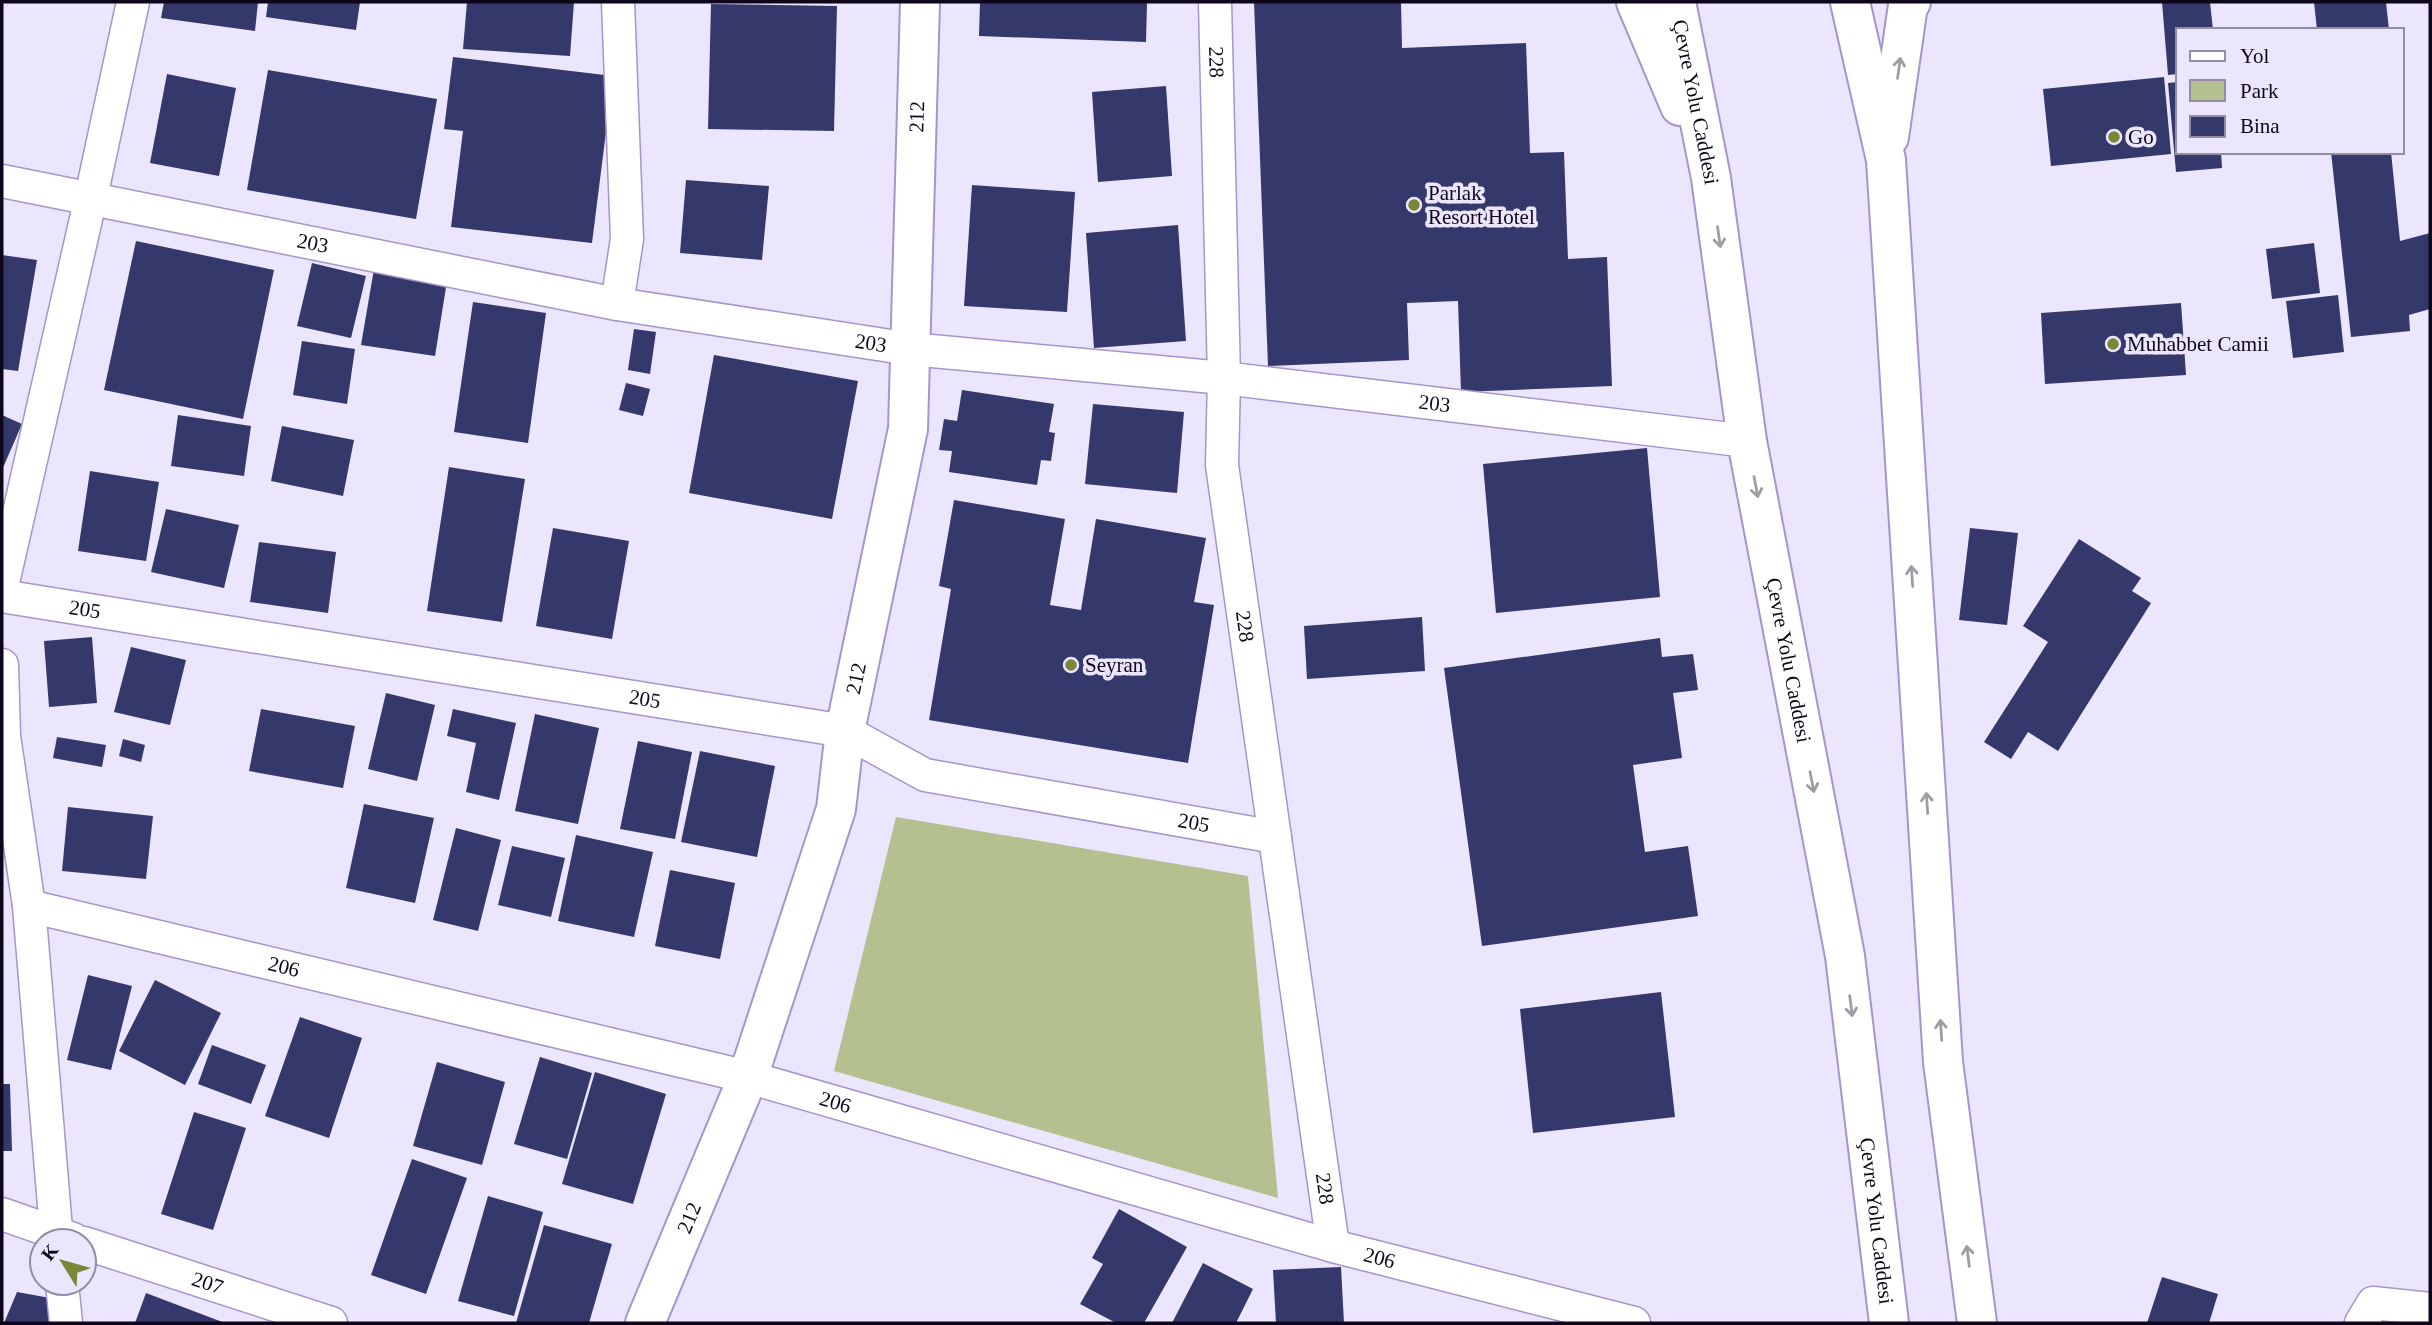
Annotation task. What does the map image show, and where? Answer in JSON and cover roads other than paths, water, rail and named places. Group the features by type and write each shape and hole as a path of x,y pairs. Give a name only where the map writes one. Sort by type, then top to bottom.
{"main road":[{"name":"212","path":"645,1323 748,1077 836,809 845,731 908,429 920,2"},
{"path":"1636,2 1711,178"},
{"name":"Çevre Yolu Caddesi","path":"1676,2 1711,178 1747,441 1845,956 1889,1323"},
{"path":"1850,2 1886,160 1943,1062 1977,1323"},
{"path":"1886,160 1910,2"}],"street":[{"path":"2,587 133,2"},
{"path":"617,304 627,239 618,2"},
{"name":"228","path":"1215,2 1224,378 1222,465 1333,1247"},
{"name":"203","path":"2,181 617,304 910,349 1224,378 1747,441"},
{"name":"205","path":"2,596 845,731 925,775 1275,837"},
{"path":"2,665 4,736 29,906 68,1227"},
{"name":"206","path":"29,906 748,1077 1333,1247 1634,1323"},
{"name":"207","path":"2,1214 37,1227"},
{"name":"207","path":"98,1248 331,1323"},
{"path":"63,1297 66,1323"},
{"path":"2361,1323 2373,1303 2430,1309"}],"place":[{"name":"Go","path":"2114,137"},
{"name":"Parlak Resort Hotel","path":"1414,205"},
{"name":"Muhabbet Camii","path":"2113,344"},
{"name":"Seyran","path":"1071,665"}]}
